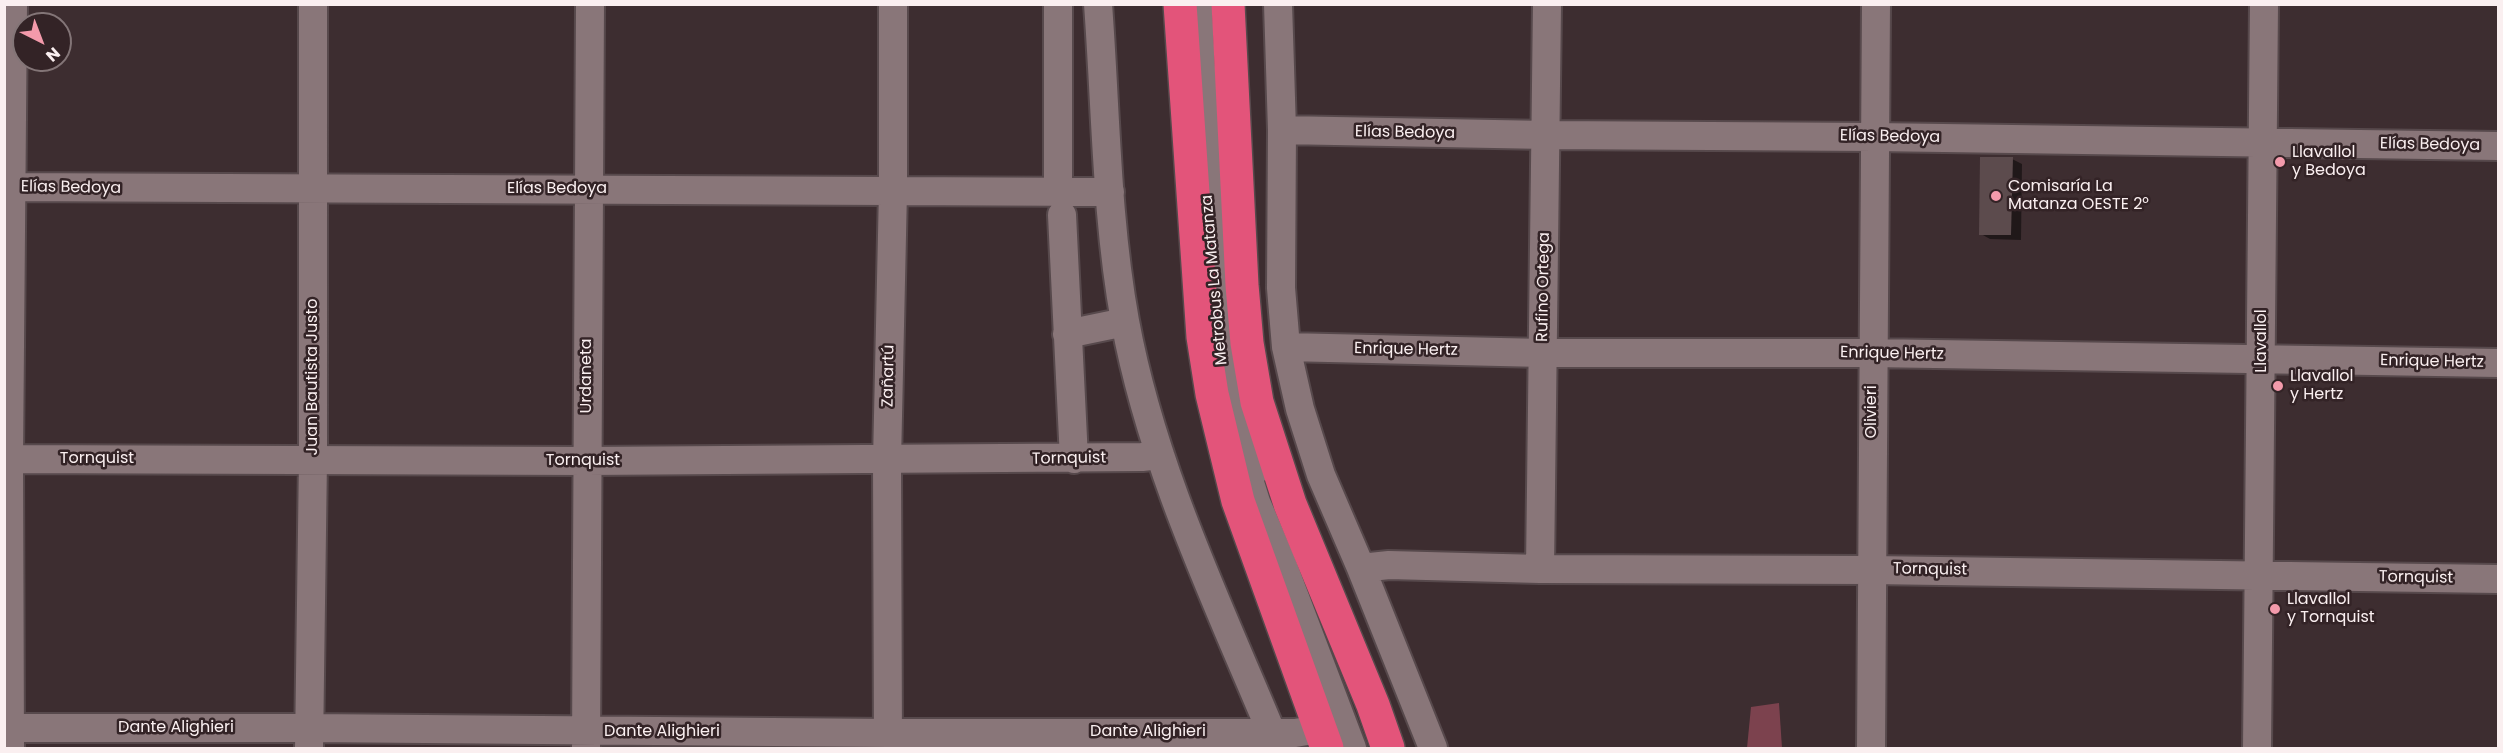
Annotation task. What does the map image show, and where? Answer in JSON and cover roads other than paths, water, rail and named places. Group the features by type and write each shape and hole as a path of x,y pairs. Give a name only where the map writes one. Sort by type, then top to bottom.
{"highway":[{"path":"1180,4 1203,337 1212,394 1238,501 1323,739"},
{"path":"1212,6 1247,344 1257,402 1290,504 1373,705 1388,748"},
{"path":"1373,705 1396,748"}],"street":[{"path":"8,735 8,187 13,4"},
{"name":"Juan Bautista Justo","path":"309,738 313,458 313,4"},
{"name":"Urdaneta","path":"586,740 590,4"},
{"name":"Zañartú","path":"888,741 887,461 893,190 893,4"},
{"path":"1058,4 1060,204 1074,459"},
{"path":"1098,4 1110,192 1125,322 1138,382 1171,487 1275,740"},
{"path":"1278,4 1282,130 1281,288 1286,347 1310,446 1433,748"},
{"name":"Rufino Ortega","path":"1540,569 1547,4"},
{"name":"Olivieri","path":"1871,748 1876,4"},
{"name":"Llavallol","path":"2256,748 2262,359 2264,4"},
{"name":"Metrobus La Matanza","path":"1212,6 1212,288 1218,349 1229,404 1256,502 1280,558 1352,748"},
{"name":"Metrobus La Matanza","path":"1212,6 1224,287 1233,367 1241,412 1258,468 1363,748"},
{"path":"1059,86 1104,86"},
{"name":"Elías Bedoya","path":"1282,130 2499,146"},
{"name":"Elías Bedoya","path":"8,187 314,190 893,190 1060,204 1110,192"},
{"path":"1067,334 1125,322"},
{"name":"Enrique Hertz","path":"1286,347 1543,353 1872,353 2499,363"},
{"name":"Tornquist","path":"7,459 887,461 1142,458 1160,455"},
{"name":"Tornquist","path":"1361,568 1389,565 1540,569 1871,570 2499,579"},
{"name":"Dante Alighieri","path":"8,735 888,741 1275,740 1295,733 1323,739"}],"place":[{"name":"Llavallol y Bedoya","path":"2280,162"},
{"name":"Comisaría La Matanza OESTE 2°","path":"1996,196"},
{"name":"Llavallol y Hertz","path":"2278,386"},
{"name":"Llavallol y Tornquist","path":"2275,609"}]}
